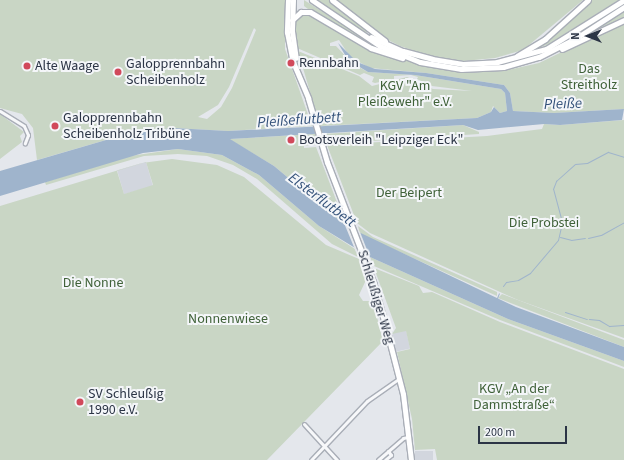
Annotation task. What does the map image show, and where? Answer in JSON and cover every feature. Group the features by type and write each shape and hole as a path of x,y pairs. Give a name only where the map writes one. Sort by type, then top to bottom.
{"main road":[{"name":"Schleußiger Weg","path":"288,0 288,40 321,142 378,295 399,379 410,437 411,460"},
{"name":"Schleußiger Weg","path":"294,0 292,20 298,71"},
{"path":"332,0 396,49"},
{"path":"508,60 540,43 588,0"},
{"path":"346,24 396,49 420,56 457,63 508,60 530,54 557,43 624,0"},
{"path":"313,1 380,46 420,62"},
{"path":"550,53 624,7"},
{"path":"292,20 301,12 307,11 371,48 420,62 462,69 485,69 521,63 568,47 624,20"}],"street":[{"path":"0,111 21,122 28,135 25,143"},
{"path":"311,460 325,448 379,391 399,379"},
{"path":"304,424 337,460"},
{"path":"378,460 403,438 410,437"},
{"path":"385,460 391,455 388,451"}],"shaded area":[{"path":"146,162 153,186 124,194 117,170"},
{"path":"406,330 410,349 395,352 391,333"},
{"path":"415,451 433,451 433,460 415,460"}],"green space":[{"name":"Galopprennbahn Scheibenholz","path":"0,0 285,0 285,49 312,126 228,131 173,128 130,133 37,160 33,128 22,114 0,108","holes":["254,28 256,30 232,88 221,107 207,119 198,117 218,105 229,87"]},
{"path":"304,0 380,48 379,50 312,12 304,6"},
{"path":"316,0 330,0 368,31 366,33"},
{"path":"335,0 583,0 523,50 495,58 464,61 429,56 400,46 384,38"},
{"path":"590,0 619,0 549,44 522,55"},
{"name":"Das Streitholz","path":"624,10 624,18 582,37 600,25"},
{"name":"KGV \"Am Pleißewehr\" e.V.","path":"302,14 312,16 366,48 386,56 462,73 503,71 539,63 624,22 624,109 554,113 513,111 510,93 504,85 426,73 370,68 350,57 339,40 330,43 330,46 336,46 353,64 368,72 415,75 501,89 505,93 507,111 500,113 493,106 491,112 477,118 320,126 298,51 359,76 372,86 407,77 433,89 472,91 432,86 417,79 418,77 411,75 394,76 394,79 375,83 372,82 374,77 364,73 360,75 297,48 295,18"},
{"path":"0,114 24,132 20,136 22,142 0,159"},
{"name":"Die Probstei","path":"624,120 624,338 518,300 370,233 357,223 327,145 487,136 542,129 544,124 560,125"},
{"path":"463,125 479,132 479,134 326,144 323,134"},
{"path":"315,134 317,144 304,146 304,148 316,147 346,226 274,166 229,139"},
{"path":"178,149 222,155 259,175 319,226 355,249 358,257 332,244 257,179 233,165 207,156 178,154 144,156 46,185 45,182 130,156"},
{"name":"Die Nonne","path":"172,159 217,165 244,177 326,245 359,259 366,280 359,295 363,301 373,301 383,341 267,460 0,460 0,206 143,163 117,171 124,194 153,185 146,162"},
{"path":"358,226 373,237 497,292 497,296 360,234"},
{"path":"370,257 508,319 624,361 624,367 500,320 374,266"},
{"name":"KGV „An der Dammstraße“","path":"374,268 419,286 423,293 432,292 500,322 624,369 624,460 437,460 435,449 415,450 412,419 397,352 410,349 406,331 392,334 396,328"},
{"path":"502,294 624,340 624,347 498,298"}],"water":[{"path":"338,43 357,62 375,69 426,73 504,85 510,93 513,111 554,113 624,109 622,120 560,125 544,124 478,130 463,125 230,139 274,166 346,226 516,307 624,347 624,361 508,319 370,257 319,226 259,175 222,155 178,149 143,153 0,196 0,171 130,133 173,128 228,131 477,118 491,112 494,107 500,113 507,111 505,93 501,89 415,75 368,72 348,60"}],"pier":[{"path":"344,223 360,232 371,260 356,252"}],"waterway":[{"path":"503,286 506,282 518,280 530,273 558,240 562,222 553,189 556,181 575,164 587,163 608,152 624,157"},
{"path":"588,238 601,235 624,222"},
{"path":"560,237 571,240 585,238"},
{"path":"497,298 499,293"},
{"path":"565,312 587,319"},
{"path":"589,319 599,320 609,326 624,325"}],"place":[{"name":"Rennbahn","path":"291,63"},
{"name":"Alte Waage","path":"27,66"},
{"name":"Galopprennbahn Scheibenholz","path":"118,72"},
{"name":"Galopprennbahn Scheibenholz Tribüne","path":"55,126"},
{"name":"Bootsverleih \"Leipziger Eck\"","path":"291,140"},
{"name":"SV Schleußig 1990 e.V.","path":"80,402"}],"water label":[{"name":"Pleiße","path":"563,104"},
{"name":"Pleißeflutbett","path":"299,120"},
{"name":"Elsterflutbett","path":"322,200"}],"park label":[{"name":"Der Beipert","path":"409,193"},
{"name":"Nonnenwiese","path":"228,319"}]}
